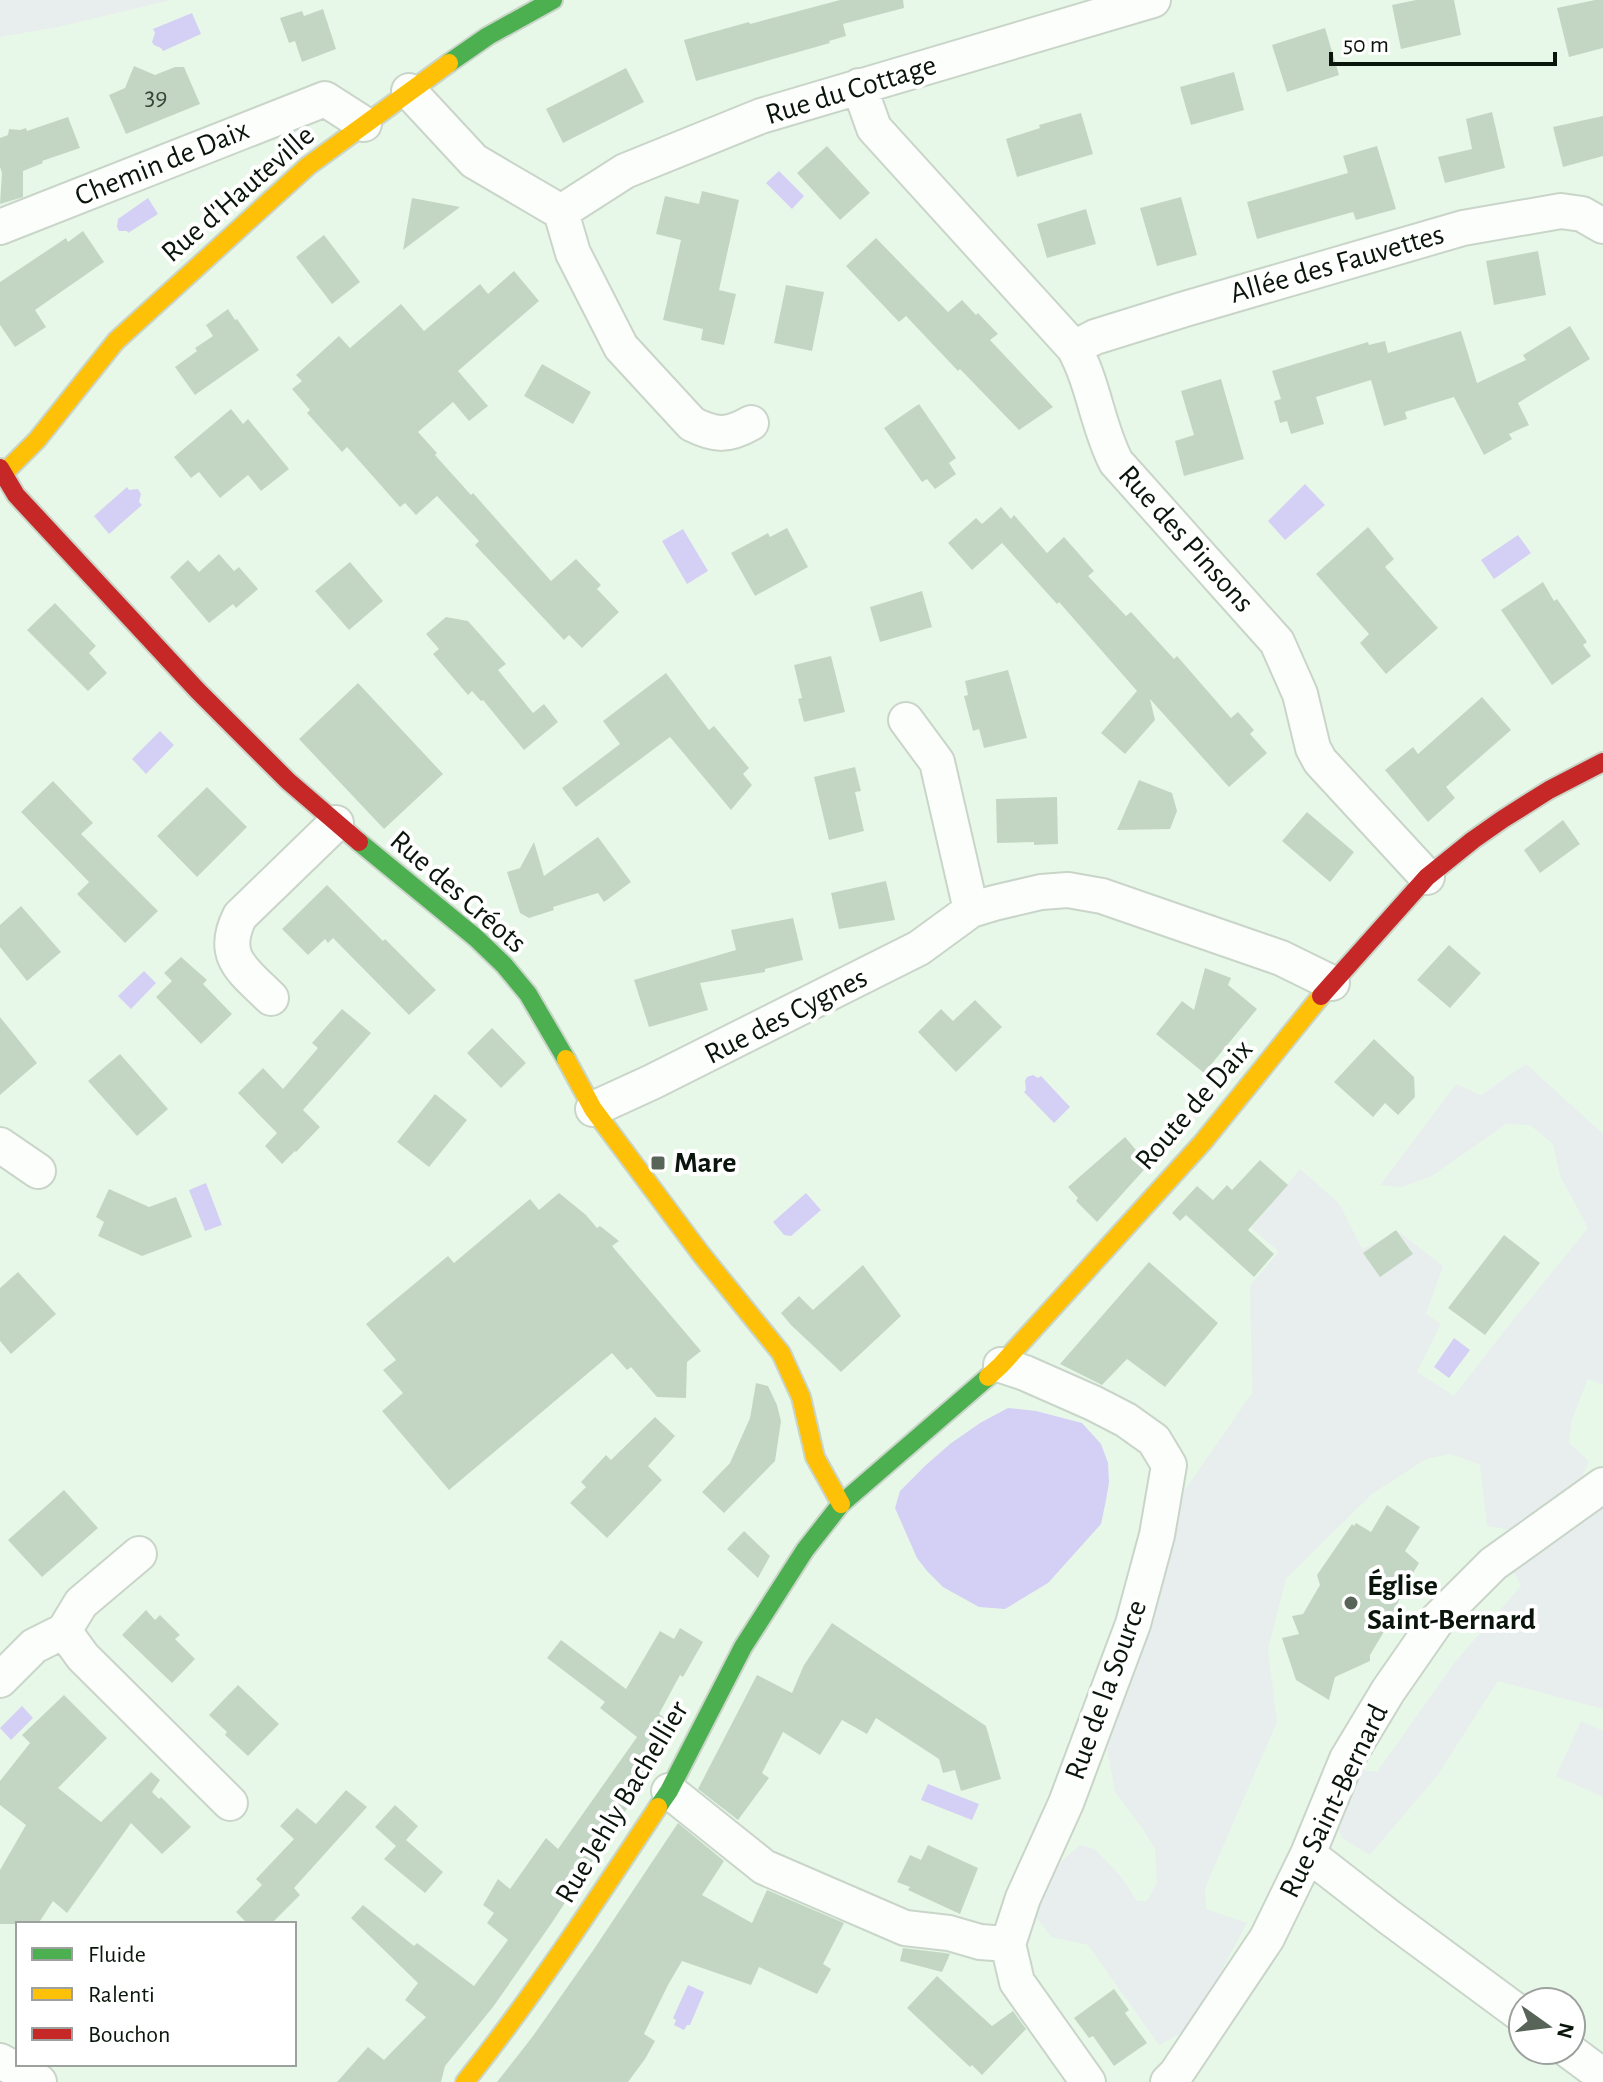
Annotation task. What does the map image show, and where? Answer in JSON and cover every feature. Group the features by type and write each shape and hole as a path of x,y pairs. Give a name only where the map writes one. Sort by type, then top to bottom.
{"street":[{"name":"Rue du Cottage","path":"561,212 625,171 761,116 1153,0"},
{"name":"Rue d'Hauteville","path":"1,473 37,440 116,341 308,166 488,36 550,1"},
{"name":"Rue des Pinsons","path":"859,86 874,128 1074,348 1085,367 1106,442 1116,462 1277,642 1300,694 1313,748 1320,761 1427,877"},
{"path":"409,91 474,161 561,212 573,253 621,347 692,424 722,434 751,423"},
{"name":"Chemin de Daix","path":"0,227 325,99 364,124"},
{"name":"Allée des Fauvettes","path":"1074,348 1095,337 1185,309 1463,228 1561,211 1582,214 1603,226"},
{"name":"Rue des Créots","path":"1,473 16,495 198,691 288,781 476,938 528,994 593,1109 701,1254 781,1353 801,1397 815,1457 841,1504"},
{"path":"906,720 937,762 971,910"},
{"name":"Route de Daix","path":"841,1504 1001,1365 1203,1142 1332,983 1427,877 1503,819 1549,790 1603,762"},
{"path":"271,998 240,966 234,955 231,942 234,929 240,916 336,823"},
{"name":"Rue des Cygnes","path":"593,1109 919,948 971,910 1041,892 1086,892 1281,958 1332,983"},
{"path":"0,1145 38,1171"},
{"name":"Rue de la Source","path":"1001,1365 1126,1420 1154,1440 1169,1465 1157,1535 1133,1624 1066,1803 1023,1898 1008,1944"},
{"name":"Rue Saint-Bernard","path":"1168,2082 1267,1938 1308,1854 1347,1759 1388,1691 1438,1619 1493,1564 1603,1485"},
{"name":"Rue Jehly Bachellier","path":"465,2082 547,1974 669,1791 743,1647 805,1550 841,1504"},
{"path":"0,1680 34,1646 64,1631 81,1603 139,1554"},
{"path":"64,1631 83,1657 230,1803"},
{"path":"669,1791 764,1867 905,1928 1008,1944 1017,1982 1088,2082"},
{"path":"1308,1854 1507,2004"},
{"path":"0,2061 39,2082"}],"shaded area":[{"path":"0,0 171,0 58,27 0,37"},
{"path":"192,13 201,34 163,51 154,45 153,29"},
{"path":"779,171 804,196 792,209 766,183"},
{"path":"148,198 158,214 128,233 119,231 118,219"},
{"path":"1305,484 1325,505 1285,540 1268,521"},
{"path":"127,487 129,490 138,489 142,505 109,534 94,516"},
{"path":"683,529 708,571 687,584 662,541"},
{"path":"1518,535 1531,553 1494,579 1481,560"},
{"path":"160,731 174,745 146,774 132,759"},
{"path":"144,971 156,983 131,1009 118,996"},
{"path":"1526,1064 1603,1134 1603,1385 1588,1379 1572,1419 1569,1443 1589,1461 1577,1489 1512,1530 1487,1526 1480,1465 1451,1454 1426,1459 1372,1494 1286,1579 1268,1649 1277,1722 1205,1888 1206,1909 1247,1923 1190,2029 1159,2045 1088,1945 1051,1937 1035,1916 1057,1865 1080,1845 1095,1849 1123,1879 1137,1901 1147,1901 1157,1882 1155,1849 1115,1792 1107,1749 1182,1494 1252,1393 1250,1285 1279,1252 1251,1228 1300,1169 1339,1203 1362,1249 1399,1232 1443,1266 1426,1314 1441,1324 1417,1372 1454,1396 1588,1228 1560,1176 1553,1144 1530,1125 1506,1124 1432,1176 1402,1187 1380,1185 1456,1084 1481,1095"},
{"path":"1041,1076 1070,1107 1054,1123 1024,1092 1027,1077"},
{"path":"206,1183 222,1225 205,1231 189,1190"},
{"path":"806,1193 821,1210 791,1236 784,1235 773,1222"},
{"path":"1454,1338 1470,1350 1449,1378 1434,1367"},
{"path":"1008,1408 1036,1411 1082,1423 1101,1444 1108,1463 1109,1482 1101,1524 1048,1583 1005,1609 979,1607 943,1587 927,1571 917,1558 895,1508 900,1491 926,1465 980,1423"},
{"path":"1603,1497 1603,1709 1498,1681 1437,1776 1370,1855 1342,1838 1334,1818 1356,1769 1377,1772 1454,1663 1521,1586 1509,1562"},
{"path":"22,1706 33,1718 11,1740 0,1728"},
{"path":"1581,1721 1603,1731 1603,1797 1556,1776"},
{"path":"928,1784 979,1804 972,1820 921,1800"},
{"path":"688,1985 704,1992 690,2025 684,2030 674,2025 676,2020 673,2018"}],"building":[{"path":"840,0 903,0 904,8 843,24 846,36 830,43 696,81 684,40"},
{"path":"1416,0 1454,0 1461,35 1401,49 1392,5"},
{"path":"1603,0 1603,48 1569,57 1557,8"},
{"path":"323,9 336,49 302,62 295,41 289,43 280,18 302,11 304,16"},
{"path":"1325,28 1339,75 1287,92 1272,45"},
{"path":"134,66 155,75 184,67 200,104 126,134 109,95 125,88"},
{"path":"626,68 644,102 563,143 546,109"},
{"path":"1234,72 1244,110 1191,125 1180,87"},
{"path":"1492,112 1505,168 1445,183 1438,157 1472,149 1466,119"},
{"path":"1081,113 1093,154 1017,177 1006,139 1040,128 1039,125"},
{"path":"1603,116 1603,156 1563,167 1553,127"},
{"path":"68,117 80,148 23,171 23,197 0,204 0,138 8,135 9,129 26,128 27,131"},
{"path":"827,146 870,193 840,220 797,173"},
{"path":"1377,146 1396,209 1356,220 1353,212 1257,239 1247,202 1348,173 1343,156"},
{"path":"702,191 739,200 719,290 736,294 724,345 701,340 703,329 663,320 681,240 656,234 665,196 699,204"},
{"path":"1181,197 1197,255 1157,266 1140,208"},
{"path":"412,198 460,207 403,250"},
{"path":"1086,209 1096,244 1047,258 1037,224"},
{"path":"83,231 104,262 35,310 46,327 15,347 0,325 0,282 66,238 68,242"},
{"path":"324,235 360,282 332,304 296,257"},
{"path":"876,238 948,312 962,300 976,315 978,313 998,334 990,340 1053,407 1019,430 906,316 899,322 846,266"},
{"path":"1538,251 1546,295 1494,305 1486,261"},
{"path":"514,271 539,301 458,371 488,406 469,421 453,402 418,432 437,453 435,455 551,581 576,559 601,585 597,589 619,612 582,648 569,635 564,640 475,545 479,541 437,496 416,515 405,503 400,507 347,447 342,452 307,413 310,410 292,389 302,381 296,375 339,336 350,348 401,304 424,331 480,284 488,294"},
{"path":"786,285 824,292 812,351 774,343"},
{"path":"228,309 259,350 195,395 175,367 213,336 206,325"},
{"path":"1570,326 1590,359 1518,403 1529,425 1509,434 1512,439 1484,455 1454,397 1405,412 1407,419 1384,426 1371,380 1316,397 1324,424 1291,434 1287,421 1280,423 1274,401 1281,399 1272,371 1368,342 1369,345 1385,341 1388,353 1461,331 1477,383 1526,360 1523,355"},
{"path":"542,364 591,392 573,424 524,396"},
{"path":"1221,379 1244,459 1184,476 1175,441 1194,435 1181,391"},
{"path":"919,404 956,458 949,463 956,474 935,489 927,479 922,482 884,428"},
{"path":"231,409 243,424 248,419 289,469 261,491 248,475 220,498 199,472 191,478 174,457"},
{"path":"1001,507 1011,519 1014,515 1047,553 1064,537 1094,571 1088,576 1126,616 1131,612 1174,659 1177,656 1231,718 1238,712 1254,730 1250,734 1267,753 1229,787 1150,699 1155,720 1125,754 1101,733 1137,691 1002,543 972,570 948,543 976,518 982,524"},
{"path":"1368,527 1394,559 1385,567 1438,628 1386,674 1360,643 1369,634 1316,574"},
{"path":"787,528 808,567 755,596 731,553 768,533 770,537"},
{"path":"219,554 234,571 239,567 258,589 236,608 233,604 209,623 170,577 188,560 199,572"},
{"path":"350,562 383,601 349,630 315,591"},
{"path":"1543,582 1587,642 1583,645 1591,656 1552,685 1501,610"},
{"path":"922,591 932,627 880,642 870,607"},
{"path":"55,603 96,646 89,653 107,673 88,691 27,630"},
{"path":"446,617 468,621 506,664 498,670 533,713 544,704 558,722 524,750 483,700 472,691 468,695 433,654 439,649 426,634"},
{"path":"831,656 845,712 804,722 794,665"},
{"path":"1008,670 1027,738 984,748 979,729 973,731 964,696 968,695 965,681"},
{"path":"666,673 709,730 714,726 749,768 743,774 752,785 731,810 670,737 576,807 562,788 620,744 603,721"},
{"path":"358,683 443,774 384,829 299,739"},
{"path":"1482,697 1511,730 1446,787 1455,798 1428,822 1385,770 1413,747 1418,754"},
{"path":"855,767 861,791 855,792 864,831 829,840 814,777"},
{"path":"1139,780 1172,793 1177,811 1170,829 1117,830"},
{"path":"53,781 93,823 81,834 158,911 125,943 77,894 89,882 21,812"},
{"path":"207,787 247,827 197,877 157,836"},
{"path":"1057,797 1058,844 997,843 996,799"},
{"path":"1307,812 1354,852 1330,882 1282,841"},
{"path":"1563,820 1580,844 1540,873 1524,850"},
{"path":"598,837 631,882 604,902 598,893 529,918 520,913 507,872 520,868 534,842 544,876"},
{"path":"886,881 895,920 839,929 831,893"},
{"path":"327,885 436,990 409,1015 333,938 328,943 325,939 308,955 282,929"},
{"path":"21,906 61,952 27,981 0,947 0,925"},
{"path":"793,918 803,960 765,969 765,972 700,983 708,1010 649,1027 634,980 736,950 731,930"},
{"path":"1449,945 1481,973 1450,1008 1417,980"},
{"path":"181,957 207,980 203,984 232,1014 201,1044 156,997 172,981 164,973"},
{"path":"1205,968 1231,978 1228,985 1257,1009 1204,1073 1156,1034 1182,1001 1194,1010"},
{"path":"975,1000 1002,1027 956,1072 918,1032 941,1009 953,1021"},
{"path":"342,1009 371,1033 303,1110 320,1127 282,1164 265,1146 277,1133 238,1093 263,1068 283,1089 318,1048 312,1043"},
{"path":"0,1017 37,1063 0,1095"},
{"path":"492,1028 526,1063 501,1088 467,1053"},
{"path":"1374,1039 1414,1077 1415,1097 1398,1115 1385,1103 1373,1117 1334,1082"},
{"path":"120,1054 168,1109 137,1136 88,1081"},
{"path":"435,1094 467,1120 429,1167 397,1142"},
{"path":"1125,1137 1141,1156 1153,1146 1160,1152 1097,1222 1076,1201 1078,1198 1068,1187"},
{"path":"1260,1160 1288,1185 1248,1230 1274,1254 1254,1277 1186,1215 1180,1221 1172,1213 1197,1186 1213,1200 1227,1185 1232,1190"},
{"path":"109,1189 149,1207 176,1197 192,1237 142,1256 98,1236 104,1222 96,1217"},
{"path":"559,1193 597,1228 600,1226 619,1241 612,1246 701,1351 687,1362 686,1398 657,1397 631,1367 627,1370 612,1353 449,1490 382,1411 403,1393 383,1370 396,1360 366,1324 448,1256 454,1263 530,1199 539,1210"},
{"path":"1396,1230 1413,1254 1380,1277 1363,1253"},
{"path":"1504,1235 1540,1263 1485,1335 1448,1308"},
{"path":"1149,1262 1218,1323 1165,1387 1127,1359 1102,1385 1060,1364"},
{"path":"863,1265 901,1316 841,1372 781,1313 799,1296 813,1310"},
{"path":"18,1272 56,1314 11,1354 0,1341 0,1288"},
{"path":"756,1383 768,1386 781,1421 775,1461 724,1513 702,1492 730,1463 750,1418"},
{"path":"655,1417 675,1436 648,1466 662,1480 607,1538 570,1503 586,1487 581,1482 606,1455 611,1460"},
{"path":"64,1490 98,1528 42,1577 8,1540"},
{"name":"Église Saint-Bernard","path":"1387,1505 1420,1527 1405,1551 1419,1563 1395,1609 1397,1622 1388,1625 1370,1655 1370,1661 1335,1677 1329,1700 1296,1680 1282,1638 1299,1634 1292,1616 1303,1614 1320,1585 1317,1575 1352,1524 1354,1526 1356,1523 1371,1532"},
{"path":"744,1531 770,1556 758,1578 727,1549"},
{"path":"146,1610 155,1620 160,1615 180,1635 175,1639 195,1659 172,1683 122,1635"},
{"path":"832,1623 986,1726 1001,1779 961,1791 955,1770 943,1773 939,1759 876,1718 867,1734 842,1720 820,1755 783,1732 762,1773 769,1778 738,1820 698,1789 757,1675 792,1693 804,1665"},
{"path":"680,1628 703,1642 683,1677 680,1675 659,1714 675,1725 647,1778 493,2007 445,2066 441,2082 337,2082 368,2047 384,2060 426,2017 405,2000 418,1983 351,1918 363,1905 414,1946 417,1943 474,1986 508,1940 487,1923 494,1913 483,1905 498,1879 510,1889 546,1838 558,1849 637,1737 600,1708 605,1702 547,1658 561,1640 626,1689 660,1631 674,1639"},
{"path":"238,1685 279,1724 248,1756 209,1715"},
{"path":"64,1695 107,1738 58,1788 101,1822 151,1772 160,1780 152,1792 191,1827 162,1854 131,1823 67,1913 53,1901 39,1922 0,1924 0,1870 26,1825 0,1805 0,1781 30,1743 22,1735"},
{"path":"346,1790 367,1807 294,1888 300,1895 273,1922 246,1922 236,1912 262,1885 256,1879 294,1839 280,1826 297,1808 316,1824"},
{"path":"395,1805 418,1826 406,1840 443,1872 425,1893 384,1859 396,1846 375,1827"},
{"path":"678,1823 724,1861 702,1895 752,1923 767,1890 844,1923 823,1964 831,1969 817,1994 759,1967 751,1985 682,1961 644,2034 655,2041 628,2082 497,2082 592,1952"},
{"path":"928,1845 978,1868 960,1914 897,1882 910,1855 921,1860"},
{"path":"903,1948 950,1954 942,1972 900,1961"},
{"path":"937,1976 992,2026 1013,2011 1026,2029 982,2075 907,2008"},
{"path":"1114,1989 1129,2010 1125,2013 1147,2043 1114,2066 1093,2036 1089,2038 1074,2018"}],"traffic: fast":[{"path":"449,63 488,36 553,0"},
{"path":"359,842 476,938 504,965 528,994 566,1059"},
{"path":"658,1807 743,1647 805,1550 841,1504 988,1377"}],"traffic: slow":[{"path":"0,477 37,440 116,341 308,166 449,63"},
{"path":"988,1377 1203,1142 1321,996"},
{"path":"566,1059 593,1109 701,1254 781,1353 801,1397 815,1457 841,1504"},
{"path":"465,2082 540,1981 658,1807"}],"traffic: jam":[{"path":"0,468 16,495 198,691 288,781 359,842"},
{"path":"1321,996 1427,877 1503,819 1549,790 1603,762"}],"place":[{"name":"Mare","path":"658,1163"},
{"name":"Église Saint-Bernard","path":"1351,1603"}]}
